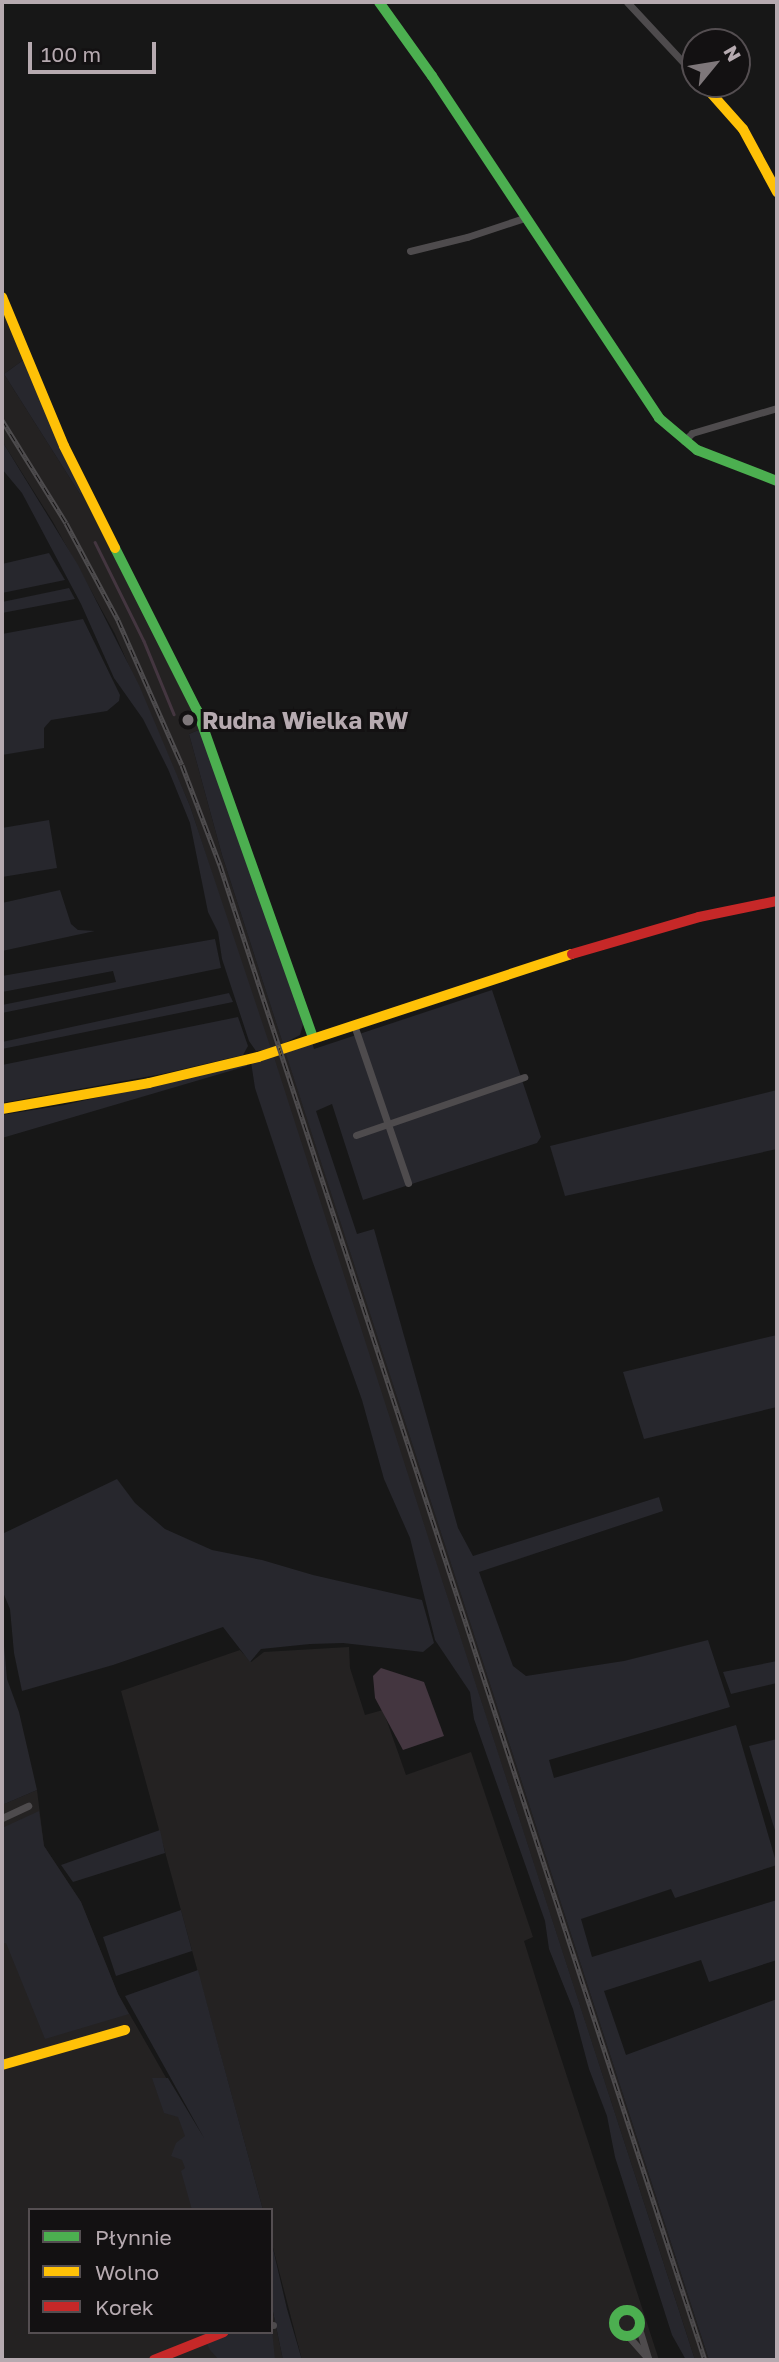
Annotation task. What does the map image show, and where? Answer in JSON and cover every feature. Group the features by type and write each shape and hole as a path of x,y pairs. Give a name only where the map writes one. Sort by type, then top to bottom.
{"street":[{"path":"379,2 432,76 659,418 684,441 714,458 777,481"},
{"path":"628,2 681,60"},
{"path":"716,98 743,129 777,192"},
{"path":"410,251 467,237 524,218"},
{"path":"2,297 22,339 64,446 197,710 313,1037"},
{"path":"684,441 692,433 777,408"},
{"path":"2,1109 149,1083 258,1056 660,927 777,901"},
{"path":"354,1025 408,1183"},
{"path":"356,1136 524,1077"},
{"path":"2,1818 28,1805"},
{"path":"2,2065 125,2030"},
{"path":"629,2309 637,2313 641,2321 639,2329 649,2359 628,2336 620,2334 615,2327 615,2318 620,2311 629,2309"},
{"path":"628,2336 639,2329"},
{"path":"154,2360 217,2334"}],"shaded area":[{"path":"2,303 26,358 4,374 80,494 83,493 201,729 189,734 222,855 709,2360 695,2360 190,806 115,634 53,522 2,441"},
{"path":"26,358 83,493 80,494 4,374"},
{"path":"2,441 78,565 139,685 190,806 271,1049 256,1051 249,1041 222,959 218,932 208,912 190,823 168,769 143,719 114,678 81,604 22,493 2,469"},
{"path":"49,553 65,580 2,593 2,564"},
{"path":"69,588 75,599 2,613 2,602"},
{"path":"83,619 120,695 119,701 107,711 51,720 44,728 44,748 2,755 2,634"},
{"path":"201,729 304,1021 300,1035 283,1044 222,855 189,734"},
{"path":"49,820 57,868 2,877 2,828"},
{"path":"60,890 71,924 78,930 95,931 2,951 2,903"},
{"path":"215,939 221,968 2,1013 2,1005 116,982 113,971 2,992 2,976"},
{"path":"492,990 541,1137 537,1143 363,1200 332,1104 316,1111 357,1234 374,1229 458,1528 473,1556 659,1497 663,1511 479,1572 513,1666 526,1676 624,1661 708,1640 730,1707 549,1760 554,1778 736,1725 777,1865 675,1898 671,1889 581,1919 592,1957 777,1900 777,1960 709,1982 701,1960 604,1991 626,2055 777,1999 777,2360 709,2360 285,1051 312,1042 314,1049"},
{"path":"229,993 233,1002 2,1049 2,1042"},
{"path":"238,1017 248,1046 243,1055 162,1074 2,1103 2,1065"},
{"path":"273,1054 695,2360 686,2360 672,2335 615,2157 607,2116 589,2069 573,2009 549,1949 545,1921 474,1719 470,1692 435,1640 410,1538 384,1479 362,1400 255,1088 251,1062"},
{"path":"247,1064 2,1138 2,1115 64,1105"},
{"path":"777,1090 777,1149 565,1196 550,1146"},
{"path":"777,1335 777,1407 644,1439 623,1372"},
{"path":"117,1479 135,1503 165,1529 212,1550 422,1600 434,1643 423,1652 343,1643 261,1649 250,1662 223,1627 113,1665 22,1691 14,1653 10,1609 2,1590 2,1534"},
{"path":"2,1623 7,1679 19,1712 37,1790 2,1805"},
{"path":"349,1647 350,1668 365,1715 383,1710 406,1775 471,1752 533,1937 524,1941 659,2360 302,2360 273,2248 273,2208 262,2208 121,1691 240,1650 251,1662 264,1652"},
{"path":"777,1661 777,1683 731,1694 723,1672"},
{"path":"381,1668 424,1682 444,1736 403,1750 375,1698 373,1676"},
{"path":"777,1739 777,1837 749,1746"},
{"path":"37,1790 44,1846 81,1902 118,1994 241,2208 28,2208 28,2334 273,2334 273,2312 283,2360 2,2360 2,1805"},
{"path":"39,1811 44,1846 81,1902 118,1994 129,2014 45,2039 6,1943 2,1944 2,1828"},
{"path":"160,1830 165,1853 73,1882 61,1865"},
{"path":"181,1910 192,1951 116,1976 103,1937"},
{"path":"198,1970 262,2208 191,2208 181,2171 185,2168 182,2160 171,2156 176,2143 185,2136 178,2117 164,2113 152,2078 168,2078 204,2138 125,1996"},
{"path":"273,2249 302,2360 283,2360 273,2312"},
{"path":"202,2334 272,2334 275,2360 219,2360"}],"waterway":[{"path":"95,542 144,641 174,714"}],"railway":[{"path":"2,420 66,523 118,620 182,765 220,865 705,2360"}],"traffic: fast":[{"path":"379,2 432,76 659,418 697,450 777,481"},
{"path":"115,548 197,710 313,1037"},
{"path":"627,2310 637,2313 640,2323 637,2333 627,2336 617,2333 614,2323 617,2313 627,2310"}],"traffic: slow":[{"path":"715,98 743,129 777,192"},
{"path":"2,297 64,446 115,548"},
{"path":"2,1109 149,1083 258,1057 572,954"},
{"path":"2,2065 125,2030"}],"traffic: jam":[{"path":"572,954 699,917 777,901"},
{"path":"154,2360 219,2334"}],"place":[{"name":"Rudna Wielka RW","path":"188,720"}]}
